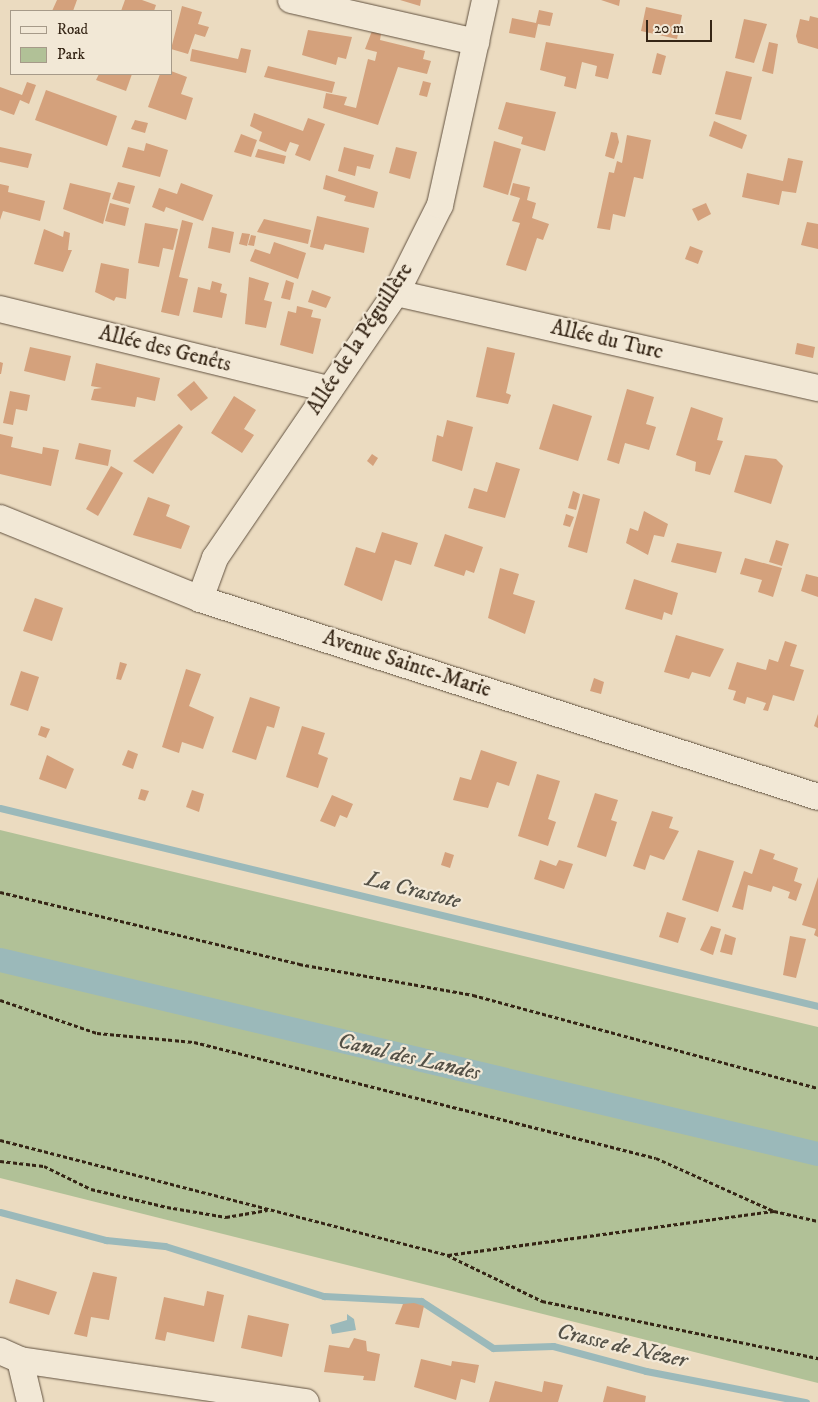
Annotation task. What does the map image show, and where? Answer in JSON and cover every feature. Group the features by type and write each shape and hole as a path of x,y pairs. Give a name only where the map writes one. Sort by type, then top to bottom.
{"street":[{"path":"291,0 476,42"},
{"name":"Allée de la Péguillère","path":"200,599 215,558 396,293 440,205 485,0"},
{"name":"Allée du Turc","path":"396,293 818,388"},
{"name":"Allée des Genêts","path":"0,308 329,389"},
{"name":"Avenue Sainte-Marie","path":"0,518 200,599 818,796"},
{"path":"10,1355 30,1402"},
{"path":"10,1355 306,1402"}],"path":[{"path":"0,892 299,964 473,995 818,1088"},
{"path":"0,1000 97,1033 194,1042 656,1158 774,1211 818,1221"},
{"path":"0,1140 447,1255 542,1301 818,1358"},
{"path":"0,1161 44,1166 91,1189 167,1207 226,1217 269,1210"},
{"path":"447,1255 774,1211"}],"green space":[{"path":"0,830 818,1027 818,1383 0,1178"}],"water":[{"path":"347,1314 354,1319 356,1330 332,1334 330,1325 347,1320"}],"building":[{"path":"57,0 77,0 73,10 52,10"},
{"path":"125,0 142,0 156,5 154,10 121,10"},
{"path":"400,0 421,0 420,6"},
{"path":"601,0 620,0 619,6"},
{"path":"182,6 202,12 198,24 209,27 205,37 195,34 188,54 172,49"},
{"path":"646,7 682,15 677,39 641,31"},
{"path":"539,10 553,13 550,26 538,24 535,38 509,33 512,18 536,23"},
{"path":"810,16 818,18 818,49 798,43 796,36 800,19 809,21"},
{"path":"744,19 767,24 754,63 735,58"},
{"path":"308,30 352,37 346,59 338,57 336,65 302,55"},
{"path":"372,31 381,34 380,40 425,51 423,59 431,61 427,74 398,67 378,125 323,108 326,93 347,97 344,105 356,108 368,59 375,61 377,52 365,49"},
{"path":"546,42 614,54 608,79 595,76 597,66 582,62 576,89 564,86 566,77 540,70"},
{"path":"769,42 778,44 773,74 762,71"},
{"path":"241,48 251,50 246,73 190,61 192,49 238,59"},
{"path":"657,53 666,56 661,75 652,73"},
{"path":"268,66 335,82 332,93 264,77"},
{"path":"172,71 187,77 181,94 193,98 186,120 148,107 160,75 172,75"},
{"path":"726,71 752,77 741,120 715,114"},
{"path":"98,75 132,75 126,91 96,80"},
{"path":"423,81 431,83 427,97 419,95"},
{"path":"27,82 36,85 29,104 20,100 14,115 0,110 0,87 22,95"},
{"path":"46,90 117,116 107,146 35,120"},
{"path":"506,102 556,112 545,151 521,144 523,137 498,129"},
{"path":"254,113 303,131 308,118 325,124 310,161 295,155 299,145 290,142 286,152 259,141 262,132 250,126"},
{"path":"135,120 148,123 145,133 131,129"},
{"path":"714,121 747,135 742,149 709,136"},
{"path":"611,132 617,133 619,142 614,159 605,156"},
{"path":"241,134 257,140 251,157 234,152"},
{"path":"627,135 651,140 643,179 634,177 625,217 613,214 610,230 597,228 609,172 614,173 617,161 622,163"},
{"path":"494,141 521,149 508,195 483,187"},
{"path":"146,143 168,150 160,177 122,167 128,147 144,151"},
{"path":"0,147 32,154 28,168 0,162"},
{"path":"344,147 374,155 370,169 357,166 355,176 338,171"},
{"path":"396,147 417,152 410,179 389,173"},
{"path":"258,149 286,156 284,164 255,157"},
{"path":"788,158 803,161 796,193 782,191 779,205 742,197 747,173 783,181"},
{"path":"326,175 378,192 374,208 344,201 346,196 323,189"},
{"path":"118,182 135,186 130,204 112,199"},
{"path":"70,183 111,193 103,224 63,209"},
{"path":"181,183 213,195 203,221 166,207 164,212 152,207 159,188 177,194"},
{"path":"513,183 530,187 527,200 536,203 532,218 549,224 543,240 537,238 526,271 506,265 520,223 512,221 520,198 510,195"},
{"path":"0,184 9,186 8,192 45,201 40,221 3,211 0,220"},
{"path":"110,203 129,208 125,226 105,221"},
{"path":"706,203 711,214 698,221 692,209"},
{"path":"317,216 369,228 364,253 325,244 323,250 310,247"},
{"path":"264,219 311,230 308,244 257,232"},
{"path":"182,220 193,223 179,277 188,279 179,316 161,312"},
{"path":"807,222 818,224 818,249 801,245"},
{"path":"145,223 178,229 173,250 163,248 159,267 138,263"},
{"path":"212,227 234,232 230,253 208,248"},
{"path":"44,229 63,237 64,231 70,233 68,250 72,250 63,272 34,264"},
{"path":"242,233 250,234 247,246 239,244"},
{"path":"251,235 256,236 254,246 248,245"},
{"path":"274,242 306,253 298,279 250,261 255,249 270,254"},
{"path":"690,246 703,251 698,264 685,259"},
{"path":"101,263 129,269 126,299 116,297 114,301 95,292"},
{"path":"249,277 269,283 264,300 272,302 266,328 245,324"},
{"path":"286,280 294,283 290,300 281,298"},
{"path":"212,281 222,284 220,292 227,294 222,318 193,312 198,287 210,290"},
{"path":"312,290 331,297 326,308 308,302"},
{"path":"297,306 313,310 311,317 321,319 313,354 280,345 288,311 296,313"},
{"path":"797,343 815,347 813,358 795,354"},
{"path":"30,347 71,356 65,381 24,371"},
{"path":"487,347 515,353 506,393 511,395 508,404 476,397"},
{"path":"0,362 3,363 1,374 0,374"},
{"path":"96,363 160,378 155,401 137,397 135,407 91,400 94,389 102,388 91,386"},
{"path":"194,381 208,398 191,411 177,395"},
{"path":"627,389 654,397 646,424 656,427 649,450 625,443 619,464 607,460"},
{"path":"10,391 30,395 27,411 16,409 13,425 3,423"},
{"path":"234,396 256,410 244,429 254,435 242,453 211,433"},
{"path":"553,404 592,416 578,461 539,449"},
{"path":"691,407 723,418 717,440 723,441 710,475 695,471 696,462 676,455"},
{"path":"447,420 473,427 462,471 432,461 437,435 443,437"},
{"path":"179,424 183,427 153,474 133,461"},
{"path":"0,434 13,437 11,447 42,454 43,447 59,450 51,486 0,474"},
{"path":"79,443 111,450 108,466 75,459"},
{"path":"372,454 378,458 373,466 367,461"},
{"path":"745,455 776,459 783,466 771,504 734,492"},
{"path":"496,462 520,469 505,518 468,508 474,488 487,492"},
{"path":"111,466 123,473 98,516 86,509"},
{"path":"573,491 580,494 576,510 568,508"},
{"path":"583,494 600,499 587,553 568,547"},
{"path":"148,497 170,505 166,516 190,526 181,549 133,535"},
{"path":"644,511 668,524 664,537 654,535 648,555 626,543 630,528 638,531"},
{"path":"566,514 574,517 570,527 563,525"},
{"path":"382,532 418,543 411,565 395,560 382,601 344,585 356,547 375,553"},
{"path":"445,534 483,547 474,573 466,570 464,576 434,566"},
{"path":"776,540 789,544 782,566 769,562"},
{"path":"677,543 722,552 716,573 671,562"},
{"path":"745,558 782,568 773,597 758,592 762,580 740,574"},
{"path":"500,568 519,574 513,594 535,601 525,634 488,618"},
{"path":"806,574 818,577 818,597 801,591"},
{"path":"634,579 678,593 672,615 664,612 662,620 625,609"},
{"path":"35,598 63,608 52,641 23,631"},
{"path":"676,635 724,649 710,677 692,672 689,679 664,672"},
{"path":"785,641 797,645 790,666 804,670 794,701 773,695 768,711 763,710 766,703 747,697 745,704 733,700 736,691 728,689 737,662 766,670 769,659 778,662"},
{"path":"120,662 127,664 121,680 116,679"},
{"path":"186,669 201,674 189,706 214,717 203,749 182,742 179,753 162,747"},
{"path":"21,671 39,677 28,711 10,705"},
{"path":"594,678 604,682 601,694 590,691"},
{"path":"250,697 280,707 274,728 267,726 256,760 232,752"},
{"path":"818,714 818,728 814,726"},
{"path":"41,726 50,729 46,738 38,735"},
{"path":"302,726 325,733 318,754 328,758 318,788 286,777"},
{"path":"128,750 138,754 133,769 122,765"},
{"path":"481,750 517,762 509,786 497,782 488,808 453,800 460,777 471,780"},
{"path":"47,755 74,769 66,789 39,779"},
{"path":"537,774 560,781 548,819 556,822 548,846 518,836"},
{"path":"141,789 149,791 145,801 138,799"},
{"path":"192,790 204,794 199,812 186,807"},
{"path":"595,793 618,800 611,820 617,822 606,857 577,847"},
{"path":"332,795 353,804 347,818 340,815 335,827 320,821"},
{"path":"652,811 673,817 669,828 679,831 664,860 650,855 645,870 633,866"},
{"path":"760,849 775,854 773,859 798,868 794,881 802,884 796,901 788,898 790,892 773,886 771,892 748,885 743,910 732,907 744,871 752,874"},
{"path":"698,850 734,861 718,912 682,900"},
{"path":"445,852 454,855 450,868 441,865"},
{"path":"540,860 556,866 559,860 573,864 564,889 534,879"},
{"path":"818,877 818,937 814,935 816,929 802,925"},
{"path":"667,912 686,918 678,943 659,937"},
{"path":"711,926 721,929 713,955 700,950"},
{"path":"725,934 736,938 732,955 720,952"},
{"path":"790,936 806,939 796,978 783,975"},
{"path":"93,1272 117,1277 109,1320 91,1317 87,1337 74,1334"},
{"path":"16,1279 57,1292 49,1315 9,1303"},
{"path":"207,1291 224,1295 214,1342 167,1332 165,1341 155,1339 164,1297 204,1306"},
{"path":"414,1303 424,1306 419,1328 395,1324 403,1304"},
{"path":"248,1315 289,1324 282,1357 241,1348"},
{"path":"354,1338 366,1341 367,1351 380,1354 375,1381 363,1380 364,1376 324,1372 329,1345 349,1348"},
{"path":"421,1359 451,1366 452,1361 479,1365 475,1383 461,1379 456,1400 414,1387"},
{"path":"495,1381 542,1392 544,1381 563,1385 558,1402 489,1402"},
{"path":"607,1386 646,1396 645,1402 603,1402"}],"waterway":[{"name":"La Crastote","path":"0,808 818,1006"},
{"name":"Canal des Landes","path":"0,960 818,1154"},
{"name":"Crasse de Nézer","path":"0,1212 106,1240 165,1246 324,1296 421,1301 493,1348 553,1346 646,1371 806,1402"}]}
